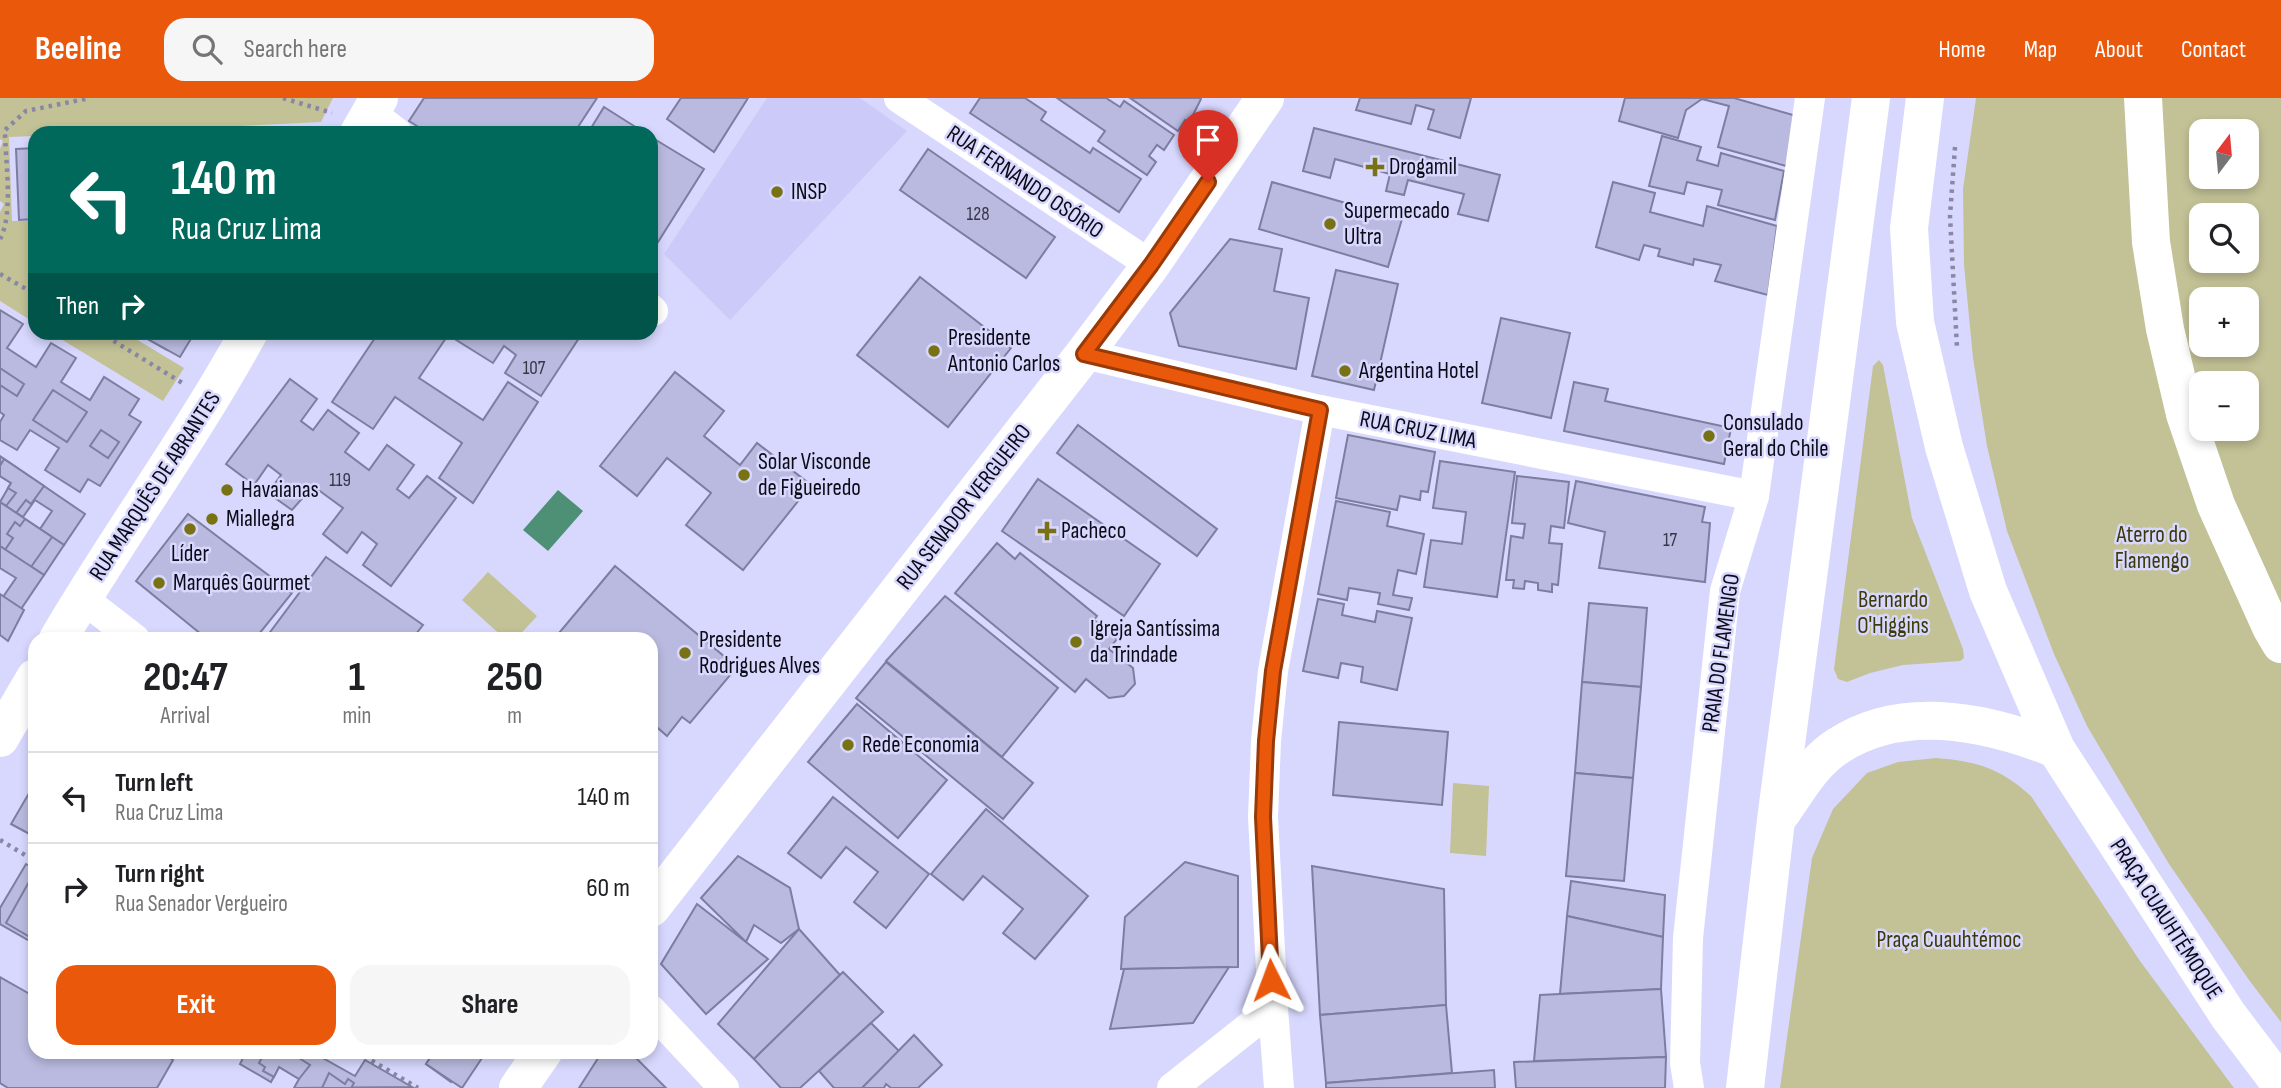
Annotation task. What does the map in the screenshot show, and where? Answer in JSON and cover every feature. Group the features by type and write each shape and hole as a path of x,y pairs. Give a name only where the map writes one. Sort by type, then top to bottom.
{"main road":[{"name":"RUA SENADOR VERGUEIRO","path":"658,899 1084,354 1151,265 1265,98"},
{"path":"1745,1088 1776,820 1871,98"},
{"path":"1925,98 1909,228 1915,322 1944,447 1988,591 2056,749"},
{"path":"2143,98 2151,242 2165,329 2185,414 2216,505 2278,635"},
{"name":"RUA MARQUÊS DE ABRANTES","path":"62,632 211,401 245,340"},
{"path":"0,738 28,690"},
{"path":"1776,820 1814,767 1837,746 1861,734 1897,723 1939,720 1982,724 2056,749"},
{"name":"PRAÇA CUAUHTÉMOQUE","path":"2056,749 2228,1015 2281,1085"},
{"path":"519,1088 538,1059"}],"street":[{"name":"RUA FERNANDO OSÓRIO","path":"900,98 1151,265"},
{"name":"PRAIA DO FLAMENGO","path":"1689,1088 1685,1063 1688,939 1723,604 1754,496 1810,98"},
{"name":"RUA CRUZ LIMA","path":"1084,354 1320,410 1754,496"},
{"path":"1279,1088 1272,1007 1263,817 1266,741 1273,671 1320,410"},
{"path":"82,598 126,632"},
{"path":"1172,1088 1272,1007"},
{"path":"658,1017 724,1088"}],"path":[{"path":"0,239 4,231 7,204 5,130 26,111 90,98"},
{"path":"283,98 374,120"},
{"path":"1956,141 1950,216 1957,349"},
{"path":"0,274 28,291"},
{"path":"112,340 211,401"},
{"path":"0,840 28,856"},
{"path":"369,1059 418,1088"}],"shaded area":[{"name":"INSP","path":"767,98 860,98 907,131 730,320 664,254"},
{"path":"558,490 583,511 548,551 523,530"}],"green space":[{"path":"0,98 333,98 321,122 238,126 28,126 28,136 9,137 12,221 28,221 28,319 0,301 0,212 4,204 0,201 0,149 3,141 0,139"},
{"name":"Aterro do Flamengo","path":"1976,98 2281,98 2281,1022 2169,864 2087,726 2054,654 2007,531 1987,446 1973,358 1964,265 1963,189"},
{"path":"63,340 138,340 184,368 163,401"},
{"name":"Bernardo O'Higgins","path":"1879,360 1883,365 1912,518 1963,649 1964,658 1960,661 1903,665 1847,682 1838,679 1834,669 1873,366"},
{"path":"488,572 537,616 522,632 497,632 462,600"},
{"name":"Praça Cuauhtémoc","path":"1936,758 1963,761 1998,772 2031,796 2140,961 2234,1088 1780,1088 1812,858 1833,809 1867,773 1898,762"},
{"path":"1453,783 1489,786 1486,856 1450,853"}],"building":[{"path":"424,98 597,98 579,126 417,126 409,121"},
{"path":"681,98 748,98 714,152 667,119"},
{"path":"980,98 1025,98 1046,112 1041,120 1090,153 1093,148 1141,179 1119,212 970,113"},
{"path":"1057,98 1106,98 1120,107 1124,101 1174,135 1164,150 1157,145 1149,156 1156,162 1147,175 1098,141 1105,131"},
{"path":"1130,98 1201,99 1189,123 1185,120 1178,131"},
{"path":"1360,98 1471,98 1460,138 1428,129 1434,110 1416,105 1411,124 1356,110"},
{"path":"1625,98 1734,98 1800,117 1786,166 1718,147 1729,106 1702,99 1686,110 1678,138 1619,121"},
{"path":"604,107 634,126 592,126"},
{"path":"1314,128 1500,175 1488,221 1458,214 1464,194 1408,180 1404,195 1386,191 1390,174 1335,159 1330,178 1303,171"},
{"path":"1662,136 1701,147 1697,160 1718,166 1721,153 1784,171 1775,220 1718,205 1722,190 1687,182 1684,194 1649,186"},
{"path":"658,141 704,169 658,242"},
{"path":"28,148 28,219 19,220 16,149"},
{"path":"928,149 1055,237 1026,278 900,190"},
{"name":"Supermecado Ultra","path":"1272,182 1402,219 1388,267 1259,229"},
{"path":"1613,182 1655,193 1650,212 1703,226 1707,206 1777,226 1768,295 1715,281 1721,265 1694,259 1693,265 1658,256 1660,249 1644,245 1639,260 1596,247"},
{"path":"1230,239 1282,249 1274,291 1309,298 1296,369 1179,346 1170,313"},
{"path":"1336,270 1398,284 1374,390 1312,376"},
{"name":"Presidente Antonio Carlos","path":"920,277 1011,348 948,427 857,355"},
{"path":"0,310 23,324 7,348 36,367 51,343 76,358 61,382 90,400 104,377 139,399 129,415 141,422 100,486 88,479 80,492 45,470 59,448 30,430 17,450 0,440 0,422 4,415 0,412"},
{"path":"1501,318 1570,333 1551,418 1482,403"},
{"path":"150,340 173,340 167,350"},
{"path":"150,340 190,340 180,357"},
{"path":"374,340 445,340 419,378 483,420 508,382 538,402 473,503 439,478 462,443 395,397 373,429 332,402"},
{"path":"456,340 578,340 541,396 505,373 516,355 504,346 493,363"},
{"path":"0,368 24,384 17,396 0,385"},
{"name":"Solar Visconde de Figueiredo","path":"675,372 724,411 704,436 740,465 757,443 811,485 743,570 686,525 711,493 667,458 637,496 600,466"},
{"path":"290,379 317,399 301,421 313,430 328,410 359,433 345,452 369,470 387,445 414,465 397,489 409,498 427,476 456,498 391,586 363,565 377,544 362,532 347,553 323,534 343,508 313,486 292,510 268,493 281,475 268,465 254,485 226,464"},
{"path":"1574,382 1608,389 1605,401 1731,428 1724,464 1564,431"},
{"path":"53,390 87,412 67,442 33,420"},
{"path":"1078,425 1217,529 1197,556 1057,453"},
{"path":"101,430 119,442 108,458 90,446"},
{"path":"1348,435 1435,452 1428,492 1421,491 1420,500 1400,496 1397,510 1336,498"},
{"path":"0,456 85,514 64,545 40,529 52,511 35,500 23,517 0,502 11,483 0,476"},
{"path":"4,459 44,486 31,504 26,500 16,513 6,506 16,493 8,488 11,483 0,476 0,466"},
{"path":"1440,461 1515,472 1497,597 1424,587 1431,540 1462,544 1466,512 1433,508"},
{"path":"1517,476 1569,482 1564,528 1551,526 1549,543 1562,544 1558,585 1552,584 1552,592 1538,590 1538,583 1525,581 1524,589 1513,588 1514,580 1506,580 1511,536 1523,538 1525,524 1512,523"},
{"path":"1038,479 1160,564 1124,616 1002,531"},
{"path":"1576,481 1705,507 1702,522 1710,523 1705,582 1599,568 1605,532 1568,523"},
{"path":"1336,501 1390,512 1387,526 1424,534 1416,574 1398,570 1393,595 1412,598 1409,610 1378,604 1380,593 1349,588 1347,600 1318,594"},
{"path":"0,502 64,545 44,575 0,546"},
{"path":"188,514 292,593 261,632 198,632 136,581"},
{"path":"25,519 52,537 31,567 5,550 13,538 7,534 15,522 20,526"},
{"path":"997,543 1015,559 1020,553 1097,616 1094,620 1117,639 1109,649 1133,668 1135,684 1124,696 1109,698 1086,679 1075,692 955,593"},
{"path":"0,546 44,575 21,609 3,597 16,578 0,568"},
{"path":"326,557 423,625 418,632 270,632"},
{"name":"Presidente Rodrigues Alves","path":"615,566 737,667 690,723 682,717 667,736 658,728 658,632 560,632"},
{"path":"0,594 24,610 8,641 0,635"},
{"path":"945,596 1058,688 1002,757 886,661"},
{"path":"1318,599 1344,604 1342,615 1375,622 1377,611 1412,618 1397,690 1361,682 1363,667 1341,663 1338,678 1303,671"},
{"path":"1589,603 1647,608 1641,687 1582,682"},
{"path":"886,662 1033,783 1003,819 856,698"},
{"path":"1582,682 1641,687 1633,778 1575,773"},
{"path":"857,704 947,780 898,838 808,762"},
{"path":"1339,722 1448,732 1442,805 1333,795"},
{"path":"1575,773 1633,778 1624,881 1566,876"},
{"path":"28,795 28,833 11,824"},
{"path":"833,797 929,874 886,928 854,902 878,872 846,847 821,878 788,853"},
{"path":"986,809 1088,896 1035,959 1003,933 1023,909 983,876 963,900 931,874"},
{"path":"738,856 790,888 799,929 781,943 754,925 746,942 701,898"},
{"path":"1185,862 1238,876 1238,967 1121,969 1125,917"},
{"path":"26,864 28,865 28,940 0,924 0,908"},
{"path":"1312,866 1444,889 1446,1005 1320,1015"},
{"path":"1571,881 1665,895 1663,937 1567,916"},
{"path":"28,884 28,936 6,923"},
{"path":"697,904 768,959 706,1014 661,964"},
{"path":"1567,916 1663,937 1661,989 1560,994"},
{"path":"799,929 840,975 754,1059 718,1024"},
{"path":"1229,967 1193,1023 1110,1029 1124,969"},
{"path":"843,972 883,1012 800,1088 781,1088 754,1059"},
{"path":"0,977 28,993 28,1059 173,1060 157,1088 8,1088 0,1083"},
{"path":"1661,989 1666,1057 1534,1061 1540,995"},
{"path":"1446,1005 1452,1073 1326,1083 1320,1015"},
{"path":"871,1023 899,1051 862,1088 834,1088 819,1071"},
{"path":"914,1035 942,1065 918,1088 891,1088 886,1084 884,1088 862,1088"},
{"path":"1666,1057 1665,1088 1516,1088 1514,1062"},
{"path":"242,1059 325,1059 355,1076 365,1060 412,1087 294,1088 299,1079 279,1067 271,1082 240,1064"},
{"path":"261,1059 301,1059 310,1065 299,1079 279,1067 274,1077 263,1071 265,1067 259,1063"},
{"path":"429,1059 465,1059 451,1082 426,1064"},
{"path":"429,1059 481,1059 462,1088 426,1064"},
{"path":"598,1059 637,1059 666,1088 579,1088"},
{"path":"1494,1070 1495,1088 1326,1088 1326,1083"},
{"path":"329,1073 345,1084 348,1079 354,1083 351,1088 322,1088"}],"place":[{"name":"Drogamil","path":"1375,167"},
{"name":"INSP","path":"777,192"},
{"name":"Supermecado Ultra","path":"1330,224"},
{"name":"Presidente Antonio Carlos","path":"934,351"},
{"name":"Argentina Hotel","path":"1345,371"},
{"name":"Consulado Geral do Chile","path":"1709,436"},
{"name":"Solar Visconde de Figueiredo","path":"744,475"},
{"name":"Havaianas","path":"227,490"},
{"name":"Miallegra","path":"212,519"},
{"name":"Líder","path":"190,529"},
{"name":"Pacheco","path":"1047,531"},
{"name":"Marquês Gourmet","path":"159,583"},
{"name":"Igreja Santíssima da Trindade","path":"1076,642"},
{"name":"Presidente Rodrigues Alves","path":"685,653"},
{"name":"Rede Economia","path":"848,745"}],"route":[{"path":"1208,182 1151,265 1084,354 1320,410 1273,671 1266,741 1263,817 1271,980"}]}
